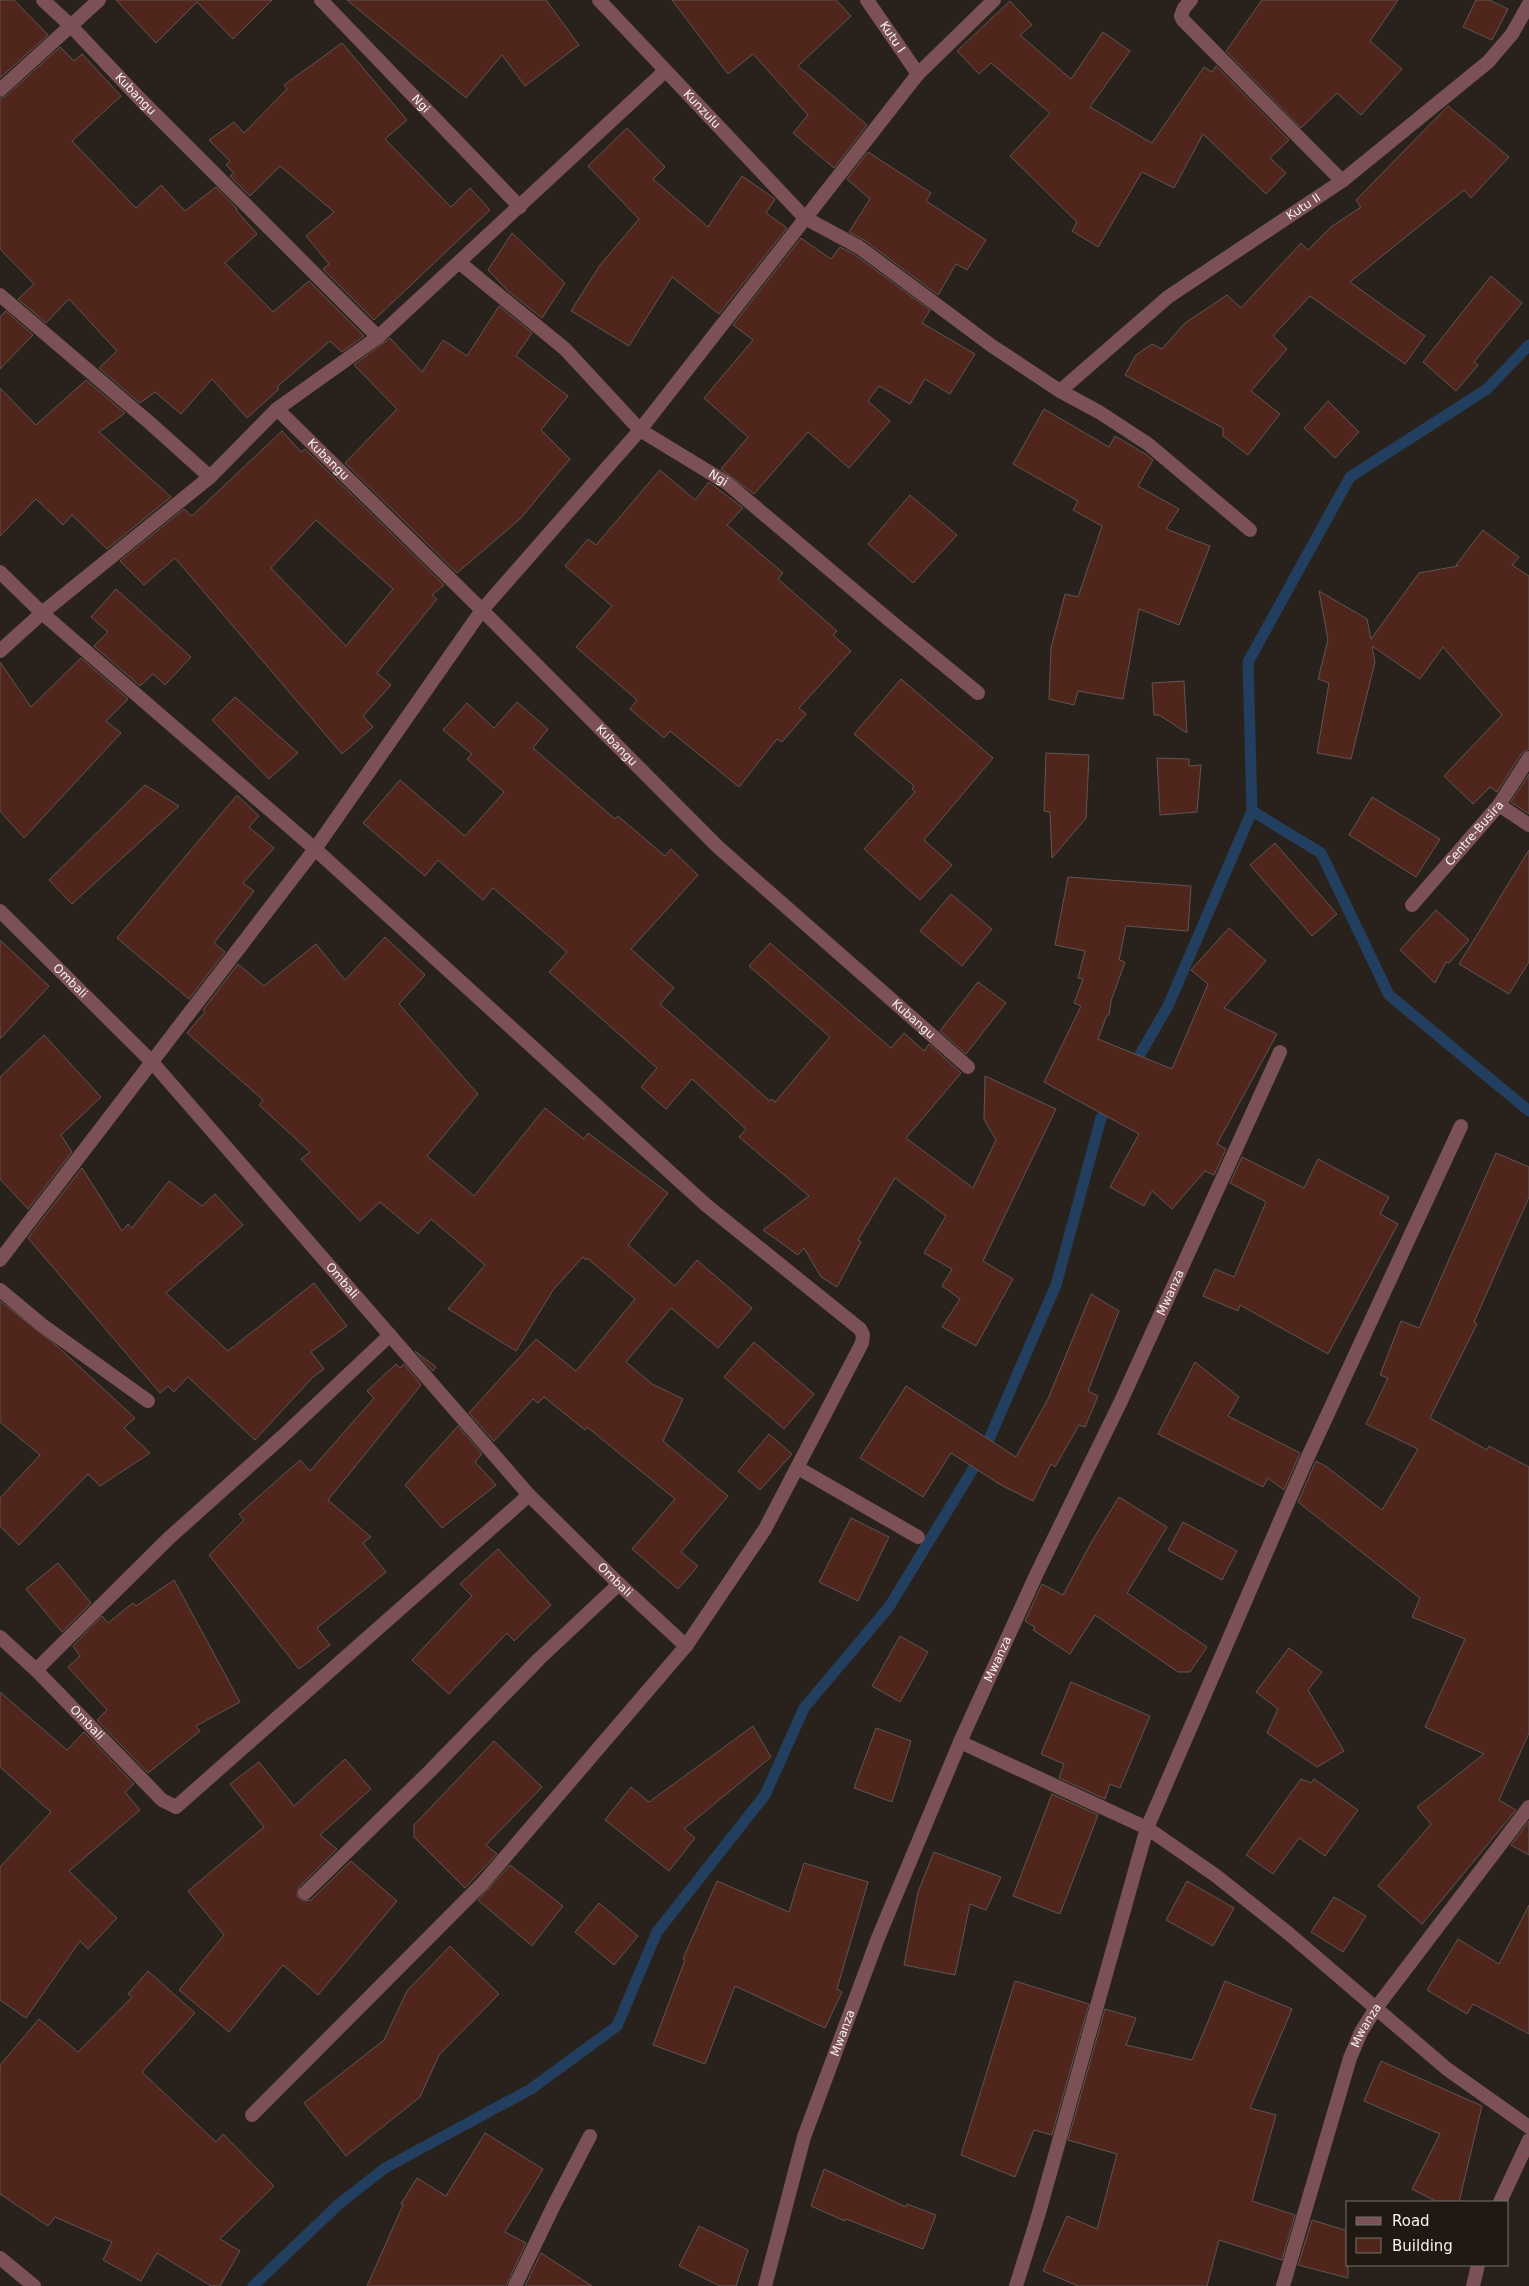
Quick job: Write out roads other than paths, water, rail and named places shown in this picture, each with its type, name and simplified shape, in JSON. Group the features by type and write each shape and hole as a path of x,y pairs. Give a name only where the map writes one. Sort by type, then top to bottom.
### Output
{"street":[{"name":"Kubangu","path":"43,0 70,25 140,99 378,337"},
{"path":"0,90 99,0"},
{"name":"Ngi","path":"321,0 520,207"},
{"name":"Kunzulu","path":"599,0 805,218 859,247 984,340 1060,391 1100,412 1148,444 1250,530"},
{"name":"Kutu I","path":"867,0 918,74"},
{"path":"0,1260 315,849 482,610 640,430 918,74 994,0"},
{"path":"1191,0 1184,8 1181,16 1183,20 1342,181"},
{"name":"Kutu II","path":"1060,391 1168,297 1342,181 1488,62 1512,34 1529,4"},
{"path":"0,651 42,613 210,477 277,409 378,337 665,71"},
{"name":"Ngi","path":"460,263 565,349 640,430 727,483 888,620 978,693"},
{"path":"0,295 150,423 210,477"},
{"name":"Kubangu","path":"277,409 482,610 718,846 968,1067"},
{"path":"0,572 42,613 315,849 706,1205 860,1329 864,1335 862,1343 765,1530 686,1646 483,1883 252,2115"},
{"name":"Centre-Busira","path":"1412,905 1499,805 1529,758"},
{"path":"1499,805 1529,825"},
{"name":"Ombali","path":"0,911 152,1062 529,1495 618,1584 686,1646"},
{"name":"Mwanza","path":"765,2286 804,2137 878,1938 960,1742 1038,1573 1121,1401 1280,1052"},
{"path":"1016,2286 1038,2216 1147,1828 1306,1461 1461,1126"},
{"path":"0,1290 42,1325 148,1401"},
{"path":"36,1670 169,1538 283,1436 390,1335"},
{"path":"798,1468 918,1537"},
{"name":"Ombali","path":"0,1636 36,1670 162,1800 176,1807 529,1495"},
{"path":"305,1892 430,1771 539,1659 618,1584"},
{"path":"960,1742 1147,1828 1215,1875 1447,2069 1529,2127"},
{"name":"Mwanza","path":"1283,2286 1350,2058 1361,2032 1376,2008 1529,1807"},
{"path":"515,2286 590,2136"},
{"path":"1500,2201 1529,2140"},
{"path":"0,2258 34,2286"},
{"path":"1473,2286 1478,2266"}],"waterway":[{"path":"1529,345 1487,389 1350,477 1248,662 1252,811 1321,853 1389,995 1529,1111"},
{"path":"1132,1068 1168,1006 1252,811"},
{"path":"253,2286 339,2204 385,2168 531,2089 617,2026 657,1932 765,1795 804,1708 889,1607 984,1451 1056,1285 1101,1118 1111,1103"}]}
